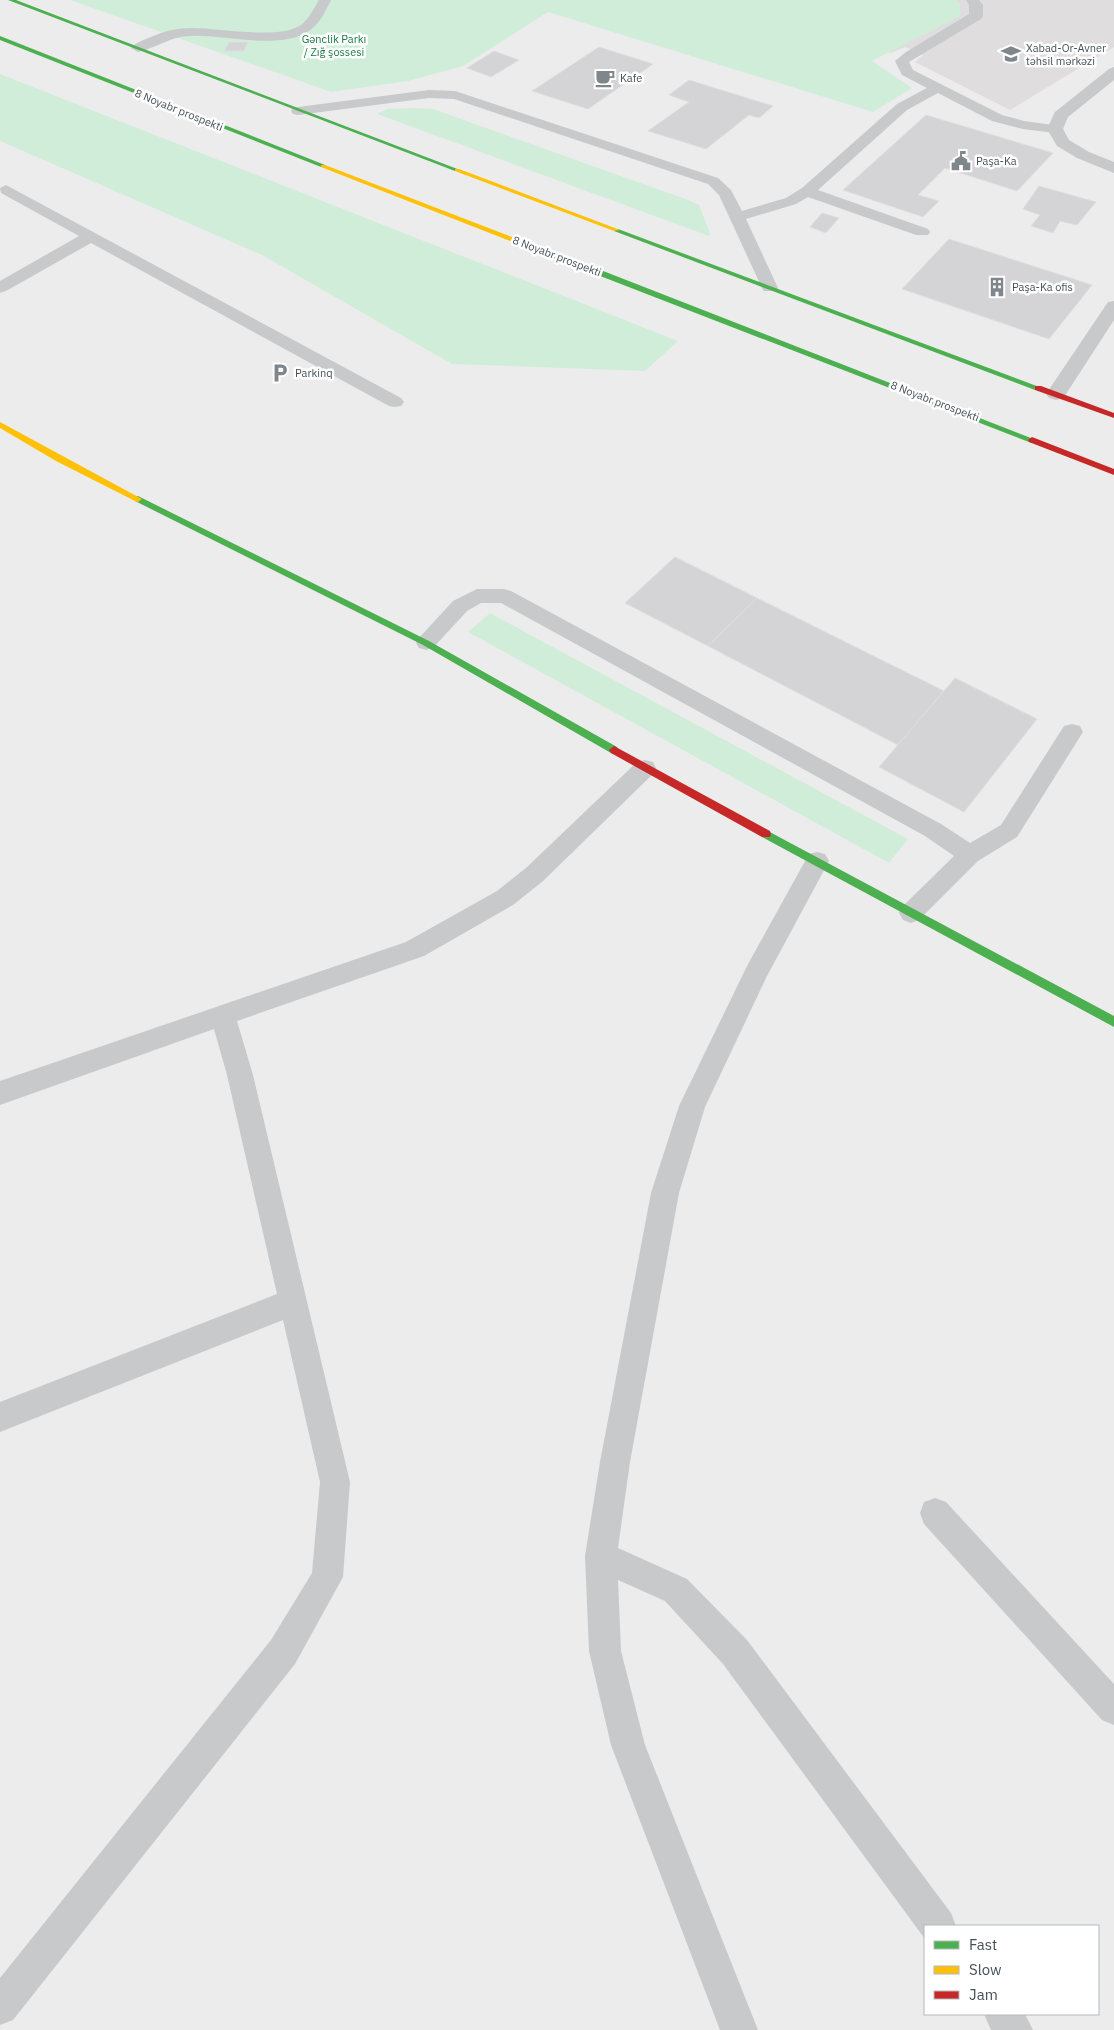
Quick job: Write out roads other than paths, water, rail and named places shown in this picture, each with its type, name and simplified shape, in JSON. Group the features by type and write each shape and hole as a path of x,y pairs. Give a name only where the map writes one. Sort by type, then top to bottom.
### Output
{"main road":[{"path":"11,0 298,111 1114,416"},
{"name":"8 Noyabr prospekti","path":"0,38 233,131 1114,472"},
{"path":"0,425 59,459 426,643 645,768 1114,1022"}],"street":[{"path":"1114,72 1061,115 1055,129 1064,143 1114,168"},
{"path":"1056,394 1114,306"}],"lane":[{"path":"138,48 177,33 258,35 297,32 311,22 325,0"},
{"path":"972,0 976,5 976,16 957,30 915,52 902,61 902,66 907,72 996,118 1023,125 1055,129"},
{"path":"737,217 791,201 807,191 902,106 937,88"},
{"path":"298,111 429,94 455,95 713,181 726,193 770,288"},
{"path":"6,190 89,237 395,402"},
{"path":"807,191 922,232"},
{"path":"0,288 89,237"},
{"path":"426,643 460,606 477,596 504,596 933,830 970,855"},
{"path":"911,913 970,855 1009,831 1072,732"},
{"path":"0,1093 415,950 505,898 535,874 645,768"},
{"path":"738,2030 628,1745 605,1651 601,1556 615,1462 663,1203 673,1167 692,1106 757,971 816,861"},
{"path":"0,2007 283,1652 327,1577 336,1482 240,1075 223,1015"},
{"path":"0,1417 293,1302"},
{"path":"934,1513 1114,1708"},
{"path":"601,1556 676,1590 736,1652 937,1925"},
{"path":"1003,2015 1014,2030"}],"place":[{"name":"Xabad-Or-Avner təhsil mərkəzi","path":"1011,54"},
{"name":"Kafe","path":"605,78"},
{"name":"Paşa-Ka","path":"961,161"},
{"name":"Paşa-Ka ofis","path":"997,287"},
{"name":"Parkinq","path":"280,373"}],"park label":[{"name":"Gənclik Parkı / Zığ şossesi","path":"334,45"}]}
